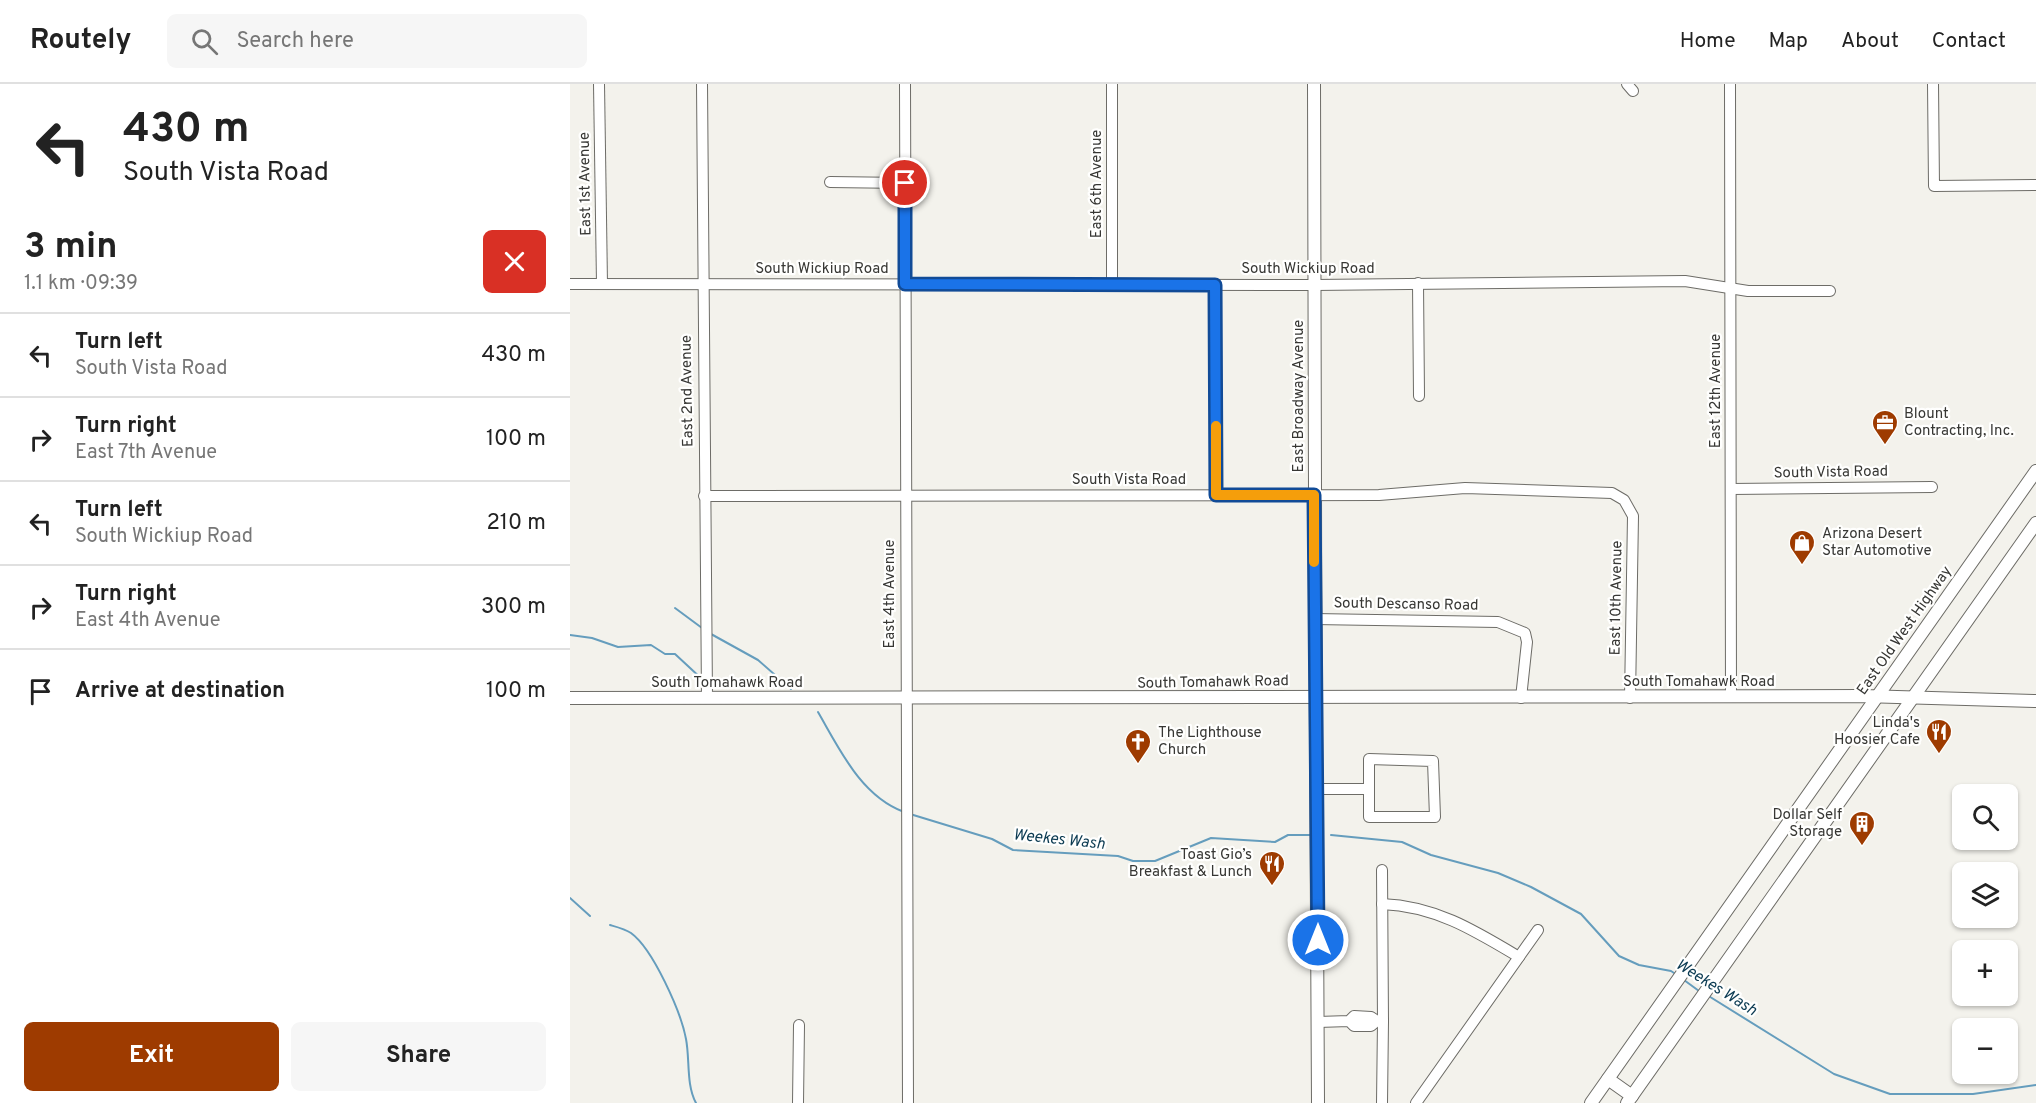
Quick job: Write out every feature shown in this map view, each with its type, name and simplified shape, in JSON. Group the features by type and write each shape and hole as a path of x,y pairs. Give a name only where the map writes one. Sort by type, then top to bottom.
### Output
{"main road":[{"name":"East Broadway Avenue","path":"1314,84 1314,619 1317,697 1318,1103"},
{"name":"East Old West Highway","path":"1591,1103 2036,471"},
{"path":"1608,1079 1630,1100 2036,523"},
{"name":"South Tomahawk Road","path":"570,698 1878,696 2036,700"}],"street":[{"name":"East 1st Avenue","path":"599,84 602,284"},
{"name":"East 2nd Avenue","path":"702,84 707,698"},
{"name":"East 4th Avenue","path":"905,84 908,1103"},
{"name":"East 6th Avenue","path":"1112,84 1112,284"},
{"name":"East 12th Avenue","path":"1730,84 1731,698"},
{"path":"1933,84 1934,186 2036,185"},
{"path":"830,182 905,183"},
{"name":"South Wickiup Road","path":"570,284 1314,285 1685,281 1731,288 1830,291"},
{"path":"1418,283 1419,396"},
{"path":"1215,285 1216,495"},
{"name":"South Vista Road","path":"1731,489 1932,487"},
{"name":"South Vista Road","path":"704,496 1379,495 1465,488 1612,493 1624,500"},
{"name":"East 10th Avenue","path":"1624,500 1633,516 1630,698"},
{"name":"South Descanso Road","path":"1314,619 1498,622 1525,633 1526,651 1521,698"},
{"path":"1369,759 1433,761 1435,817 1369,817 1367,789 1369,759"},
{"path":"1317,789 1367,789"},
{"path":"1382,870 1380,1021 1382,1103"},
{"path":"1382,904 1406,905 1453,918 1519,957"},
{"path":"1416,1103 1538,930"},
{"path":"1318,1022 1348,1021 1354,1026 1371,1026 1380,1021"},
{"path":"798,1103 799,1025"}],"waterway":[{"path":"675,608 702,628"},
{"path":"711,634 758,660 791,689"},
{"name":"Weekes Wash","path":"570,635 592,638 618,647 651,645 665,654 675,654 703,680"},
{"name":"Weekes Wash","path":"711,683 718,686 757,687"},
{"name":"Weekes Wash","path":"818,712 853,770 864,783 889,805 904,812"},
{"name":"Weekes Wash","path":"910,814 992,839 1013,850 1118,856 1133,861 1155,861 1211,838 1275,842 1288,835 1310,835"},
{"name":"Weekes Wash","path":"1331,835 1402,842 1431,855 1498,873 1531,887 1581,914 1619,956 1639,965 1671,971 1677,975"},
{"path":"570,898 590,916"},
{"path":"610,925 631,933 639,941 657,966 665,982 683,1027 691,1088 696,1103"},
{"name":"Weekes Wash","path":"1684,980 1699,991"},
{"name":"Weekes Wash","path":"1707,995 1834,1074 1890,1094 1973,1094 2036,1085"}],"slow traffic":[{"path":"1216,426 1216,495 1314,495 1314,562"}],"place":[{"name":"Blount Contracting, Inc.","path":"1885,446"},
{"name":"Arizona Desert Star Automotive","path":"1802,566"},
{"name":"Linda's Hoosier Cafe","path":"1939,755"},
{"name":"The Lighthouse Church","path":"1138,765"},
{"name":"Dollar Self Storage","path":"1862,847"},
{"name":"Toast Gio’s Breakfast & Lunch","path":"1272,887"}],"route":[{"path":"905,183 905,284 1215,285 1216,495 1314,495 1318,940"}]}
